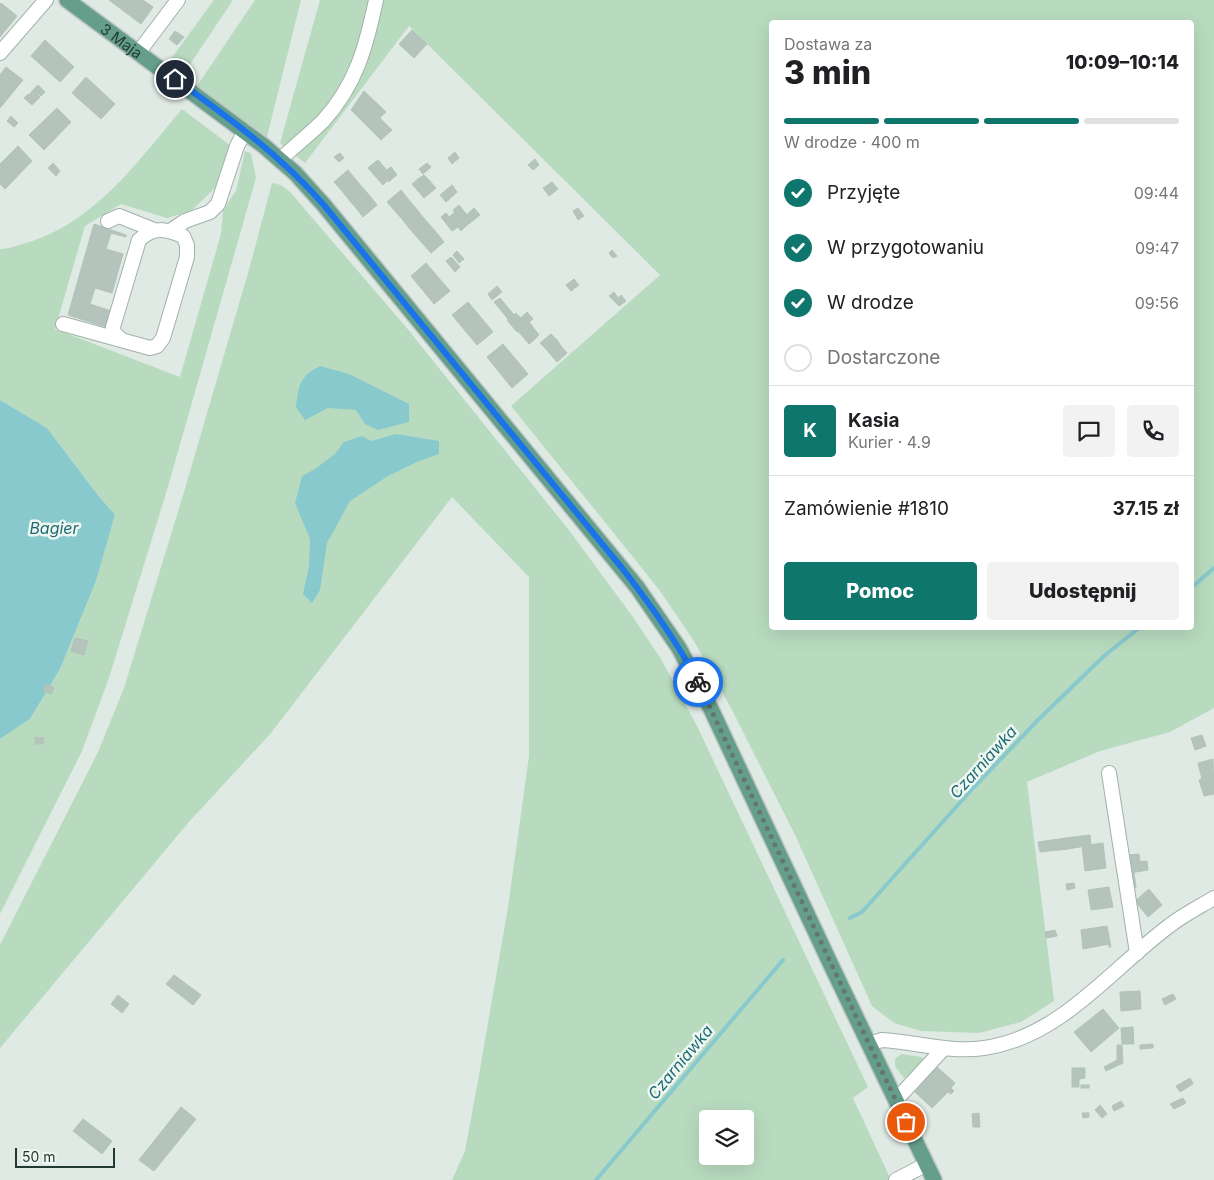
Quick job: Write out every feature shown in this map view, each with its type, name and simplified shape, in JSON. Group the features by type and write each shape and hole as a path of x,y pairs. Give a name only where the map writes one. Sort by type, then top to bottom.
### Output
{"main road":[{"name":"3 Maja","path":"66,0 245,131 295,173 323,204 581,517 654,611 678,648 705,696 934,1180"}],"street":[{"path":"0,53 46,0"},
{"path":"138,53 178,0"},
{"path":"280,160 326,118 352,81 364,52 376,0"},
{"path":"170,231 210,212 218,204 237,146 245,131"},
{"path":"63,324 150,348 157,346 163,338 187,256 187,245 182,236 170,231 154,230 119,216 108,221"},
{"path":"122,340 114,333 113,326 139,240 154,230"},
{"path":"1108,772 1137,953"},
{"path":"869,1044 882,1040 944,1048 985,1048 1016,1039 1047,1026 1075,1006 1169,926 1214,898"},
{"path":"896,1100 944,1048"},
{"path":"896,1180 927,1164"}],"green space":[{"path":"214,0 233,0 183,75 168,63"},
{"path":"255,0 301,0 267,137 197,86"},
{"path":"320,0 1214,0 1214,708 1170,732 1100,751 1027,782 1054,1001 1021,1022 979,1033 921,1031 894,1023 872,1006 796,837 732,710 694,641 660,591 511,406 660,275 409,26 305,163 280,143"},
{"path":"182,109 231,146 223,176 212,191 191,211 167,218 121,204 85,226 55,329 180,377 221,234 223,210 236,191 245,151 251,153 256,178 167,490 109,678 82,751 0,914 0,739 30,719 60,669 96,581 115,515 47,428 0,400 0,249 10,248 51,234 94,206 131,169"},
{"path":"272,183 281,185 290,192 406,327 568,529 633,617 661,659 697,726 868,1087 853,1098 891,1180 452,1180 465,1151 479,1075 508,907 529,756 529,577 452,497 271,733 188,823 0,1048 0,945 98,752 124,688 250,266"},
{"path":"901,1054 922,1057 923,1059 904,1078 895,1066 895,1059"}],"water":[{"path":"320,366 349,374 409,404 409,422 378,430 365,424 356,410 328,408 305,420 296,407 299,387 308,374"},
{"name":"Bagier","path":"0,400 47,428 115,515 96,581 60,669 30,719 0,739"},
{"path":"396,434 439,441 439,454 388,476 350,501 327,543 320,590 312,603 303,594 309,566 310,539 295,503 302,476 335,454 344,442 362,436 371,441"}],"building":[{"path":"109,0 143,0 153,7 141,24"},
{"path":"0,4 17,16 0,37"},
{"path":"412,30 427,44 414,58 399,44"},
{"path":"175,31 184,37 177,45 169,39"},
{"path":"45,40 74,67 60,82 31,56"},
{"path":"6,67 23,80 0,108 0,75"},
{"path":"86,77 115,104 101,119 72,93"},
{"path":"38,85 45,92 41,96 33,90"},
{"path":"33,90 40,97 36,101 29,95"},
{"path":"364,91 386,112 369,128 351,110"},
{"path":"28,94 36,101 32,105 24,98"},
{"path":"57,108 71,122 44,150 29,135"},
{"path":"11,116 18,123 14,127 7,121"},
{"path":"380,118 392,130 381,140 369,128"},
{"path":"18,146 32,161 5,189 0,184 0,164"},
{"path":"455,152 459,158 452,164 448,158"},
{"path":"340,153 344,158 339,162 334,157"},
{"path":"535,159 539,165 533,170 528,165"},
{"path":"378,160 385,168 381,172 374,163"},
{"path":"53,163 60,171 56,176 48,168"},
{"path":"374,163 388,180 383,185 368,168"},
{"path":"427,163 431,167 423,174 419,169"},
{"path":"391,167 397,175 393,178 387,170"},
{"path":"385,168 393,178 389,182 381,172"},
{"path":"348,170 356,180 342,191 334,182"},
{"path":"424,175 429,180 423,185 418,179"},
{"path":"418,179 430,193 424,198 412,184"},
{"path":"356,180 363,188 349,200 342,191"},
{"path":"429,180 436,188 430,193 423,185"},
{"path":"552,182 558,189 549,196 543,188"},
{"path":"452,185 457,192 446,202 440,195"},
{"path":"363,188 370,196 356,208 349,200"},
{"path":"401,190 408,199 395,211 387,202"},
{"path":"370,196 377,205 363,217 356,208"},
{"path":"408,199 415,207 402,219 395,211"},
{"path":"459,205 467,215 461,220 453,210"},
{"path":"415,207 422,216 409,228 402,219"},
{"path":"474,208 480,215 466,226 461,220"},
{"path":"578,208 584,216 578,220 573,211"},
{"path":"455,212 466,226 461,231 449,217"},
{"path":"446,213 458,227 452,231 441,217"},
{"path":"422,216 429,224 416,236 409,228"},
{"path":"94,224 126,235 126,237 111,233 106,249 123,254 112,293 95,288 90,304 111,311 106,327 68,315"},
{"path":"429,224 436,232 423,244 416,236"},
{"path":"436,232 444,242 431,253 423,244"},
{"path":"612,250 617,256 613,258 609,253"},
{"path":"457,251 464,259 459,263 453,255"},
{"path":"451,257 460,267 455,272 446,261"},
{"path":"426,263 450,291 434,304 411,276"},
{"path":"574,279 579,285 571,291 566,285"},
{"path":"497,286 502,292 492,300 488,294"},
{"path":"614,292 618,298 621,295 626,301 619,306 609,296"},
{"path":"500,298 514,315 508,319 494,302"},
{"path":"468,302 493,332 477,345 452,315"},
{"path":"527,312 533,319 517,332 512,326"},
{"path":"516,313 521,318 512,326 507,320"},
{"path":"529,322 539,335 534,340 524,327"},
{"path":"524,327 534,340 529,344 518,331"},
{"path":"551,334 557,340 546,349 540,343"},
{"path":"557,340 561,346 551,355 546,349"},
{"path":"503,344 528,374 512,388 487,357"},
{"path":"561,346 567,353 557,362 551,355"},
{"path":"75,638 88,641 84,655 71,651"},
{"path":"46,684 54,688 51,694 43,691"},
{"path":"1202,735 1206,746 1195,750 1191,738"},
{"path":"35,737 44,738 43,744 35,744"},
{"path":"1213,759 1214,794 1204,796 1199,780 1202,779 1198,763"},
{"path":"1090,835 1091,845 1068,849 1066,838"},
{"path":"1066,838 1068,849 1040,852 1038,842"},
{"path":"1103,843 1106,868 1085,871 1082,846"},
{"path":"1139,854 1140,861 1129,863 1128,855"},
{"path":"1147,861 1148,870 1130,873 1129,863"},
{"path":"1134,872 1136,888 1132,888 1130,873"},
{"path":"1074,883 1075,888 1067,890 1066,884"},
{"path":"1109,887 1113,907 1091,910 1088,890"},
{"path":"1149,889 1162,905 1148,917 1135,901"},
{"path":"1107,926 1111,947 1109,947 1109,944 1083,949 1081,930"},
{"path":"1055,930 1057,936 1046,938 1045,932"},
{"path":"174,975 201,995 193,1005 166,984"},
{"path":"1140,991 1141,1009 1121,1011 1120,992"},
{"path":"1173,994 1176,999 1165,1005 1162,999"},
{"path":"118,995 129,1004 122,1013 111,1004"},
{"path":"1103,1009 1119,1028 1091,1052 1074,1032"},
{"path":"1133,1027 1134,1044 1122,1044 1121,1028"},
{"path":"1153,1044 1153,1048 1140,1049 1140,1045"},
{"path":"1117,1045 1122,1045 1123,1063 1106,1071 1104,1067 1117,1060"},
{"path":"937,1067 955,1083 951,1088 954,1091 951,1094 948,1092 932,1108 915,1092"},
{"path":"1072,1068 1078,1068 1079,1077 1072,1078"},
{"path":"1078,1068 1085,1068 1085,1078 1079,1079"},
{"path":"1079,1077 1079,1087 1072,1087 1072,1078"},
{"path":"1190,1078 1193,1084 1180,1092 1176,1086"},
{"path":"1081,1085 1089,1085 1089,1088 1081,1088"},
{"path":"1183,1098 1186,1103 1174,1109 1170,1104"},
{"path":"1121,1101 1124,1106 1114,1111 1112,1106"},
{"path":"1100,1105 1107,1114 1102,1118 1095,1110"},
{"path":"181,1107 196,1119 154,1171 139,1160"},
{"path":"979,1113 980,1127 973,1127 972,1114"},
{"path":"1082,1113 1089,1113 1089,1117 1083,1118"},
{"path":"83,1119 112,1141 102,1154 73,1131"}],"waterway":[{"name":"Czarniawka","path":"1194,585 1214,568"},
{"name":"Czarniawka","path":"850,918 862,912 974,787 1039,719 1104,656 1136,630"},
{"name":"Czarniawka","path":"596,1180 783,960"}],"way so far":[{"path":"698,682 906,1122"}],"route":[{"path":"175,79 264,146 295,173 323,204 637,587 678,648 698,682"}]}
